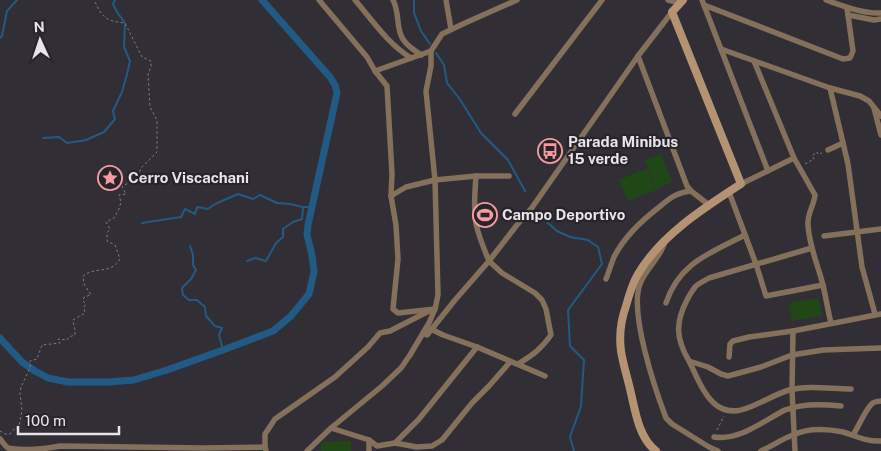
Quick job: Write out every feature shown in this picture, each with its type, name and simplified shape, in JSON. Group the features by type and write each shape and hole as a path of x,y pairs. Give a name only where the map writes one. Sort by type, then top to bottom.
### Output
{"street":[{"path":"319,0 367,57 387,86 392,165 391,196 396,225 398,259 392,309 398,313 436,308"},
{"path":"355,0 393,45 400,52 411,58"},
{"path":"393,0 401,37 408,46 421,55"},
{"path":"446,0 451,29"},
{"path":"307,451 400,368 410,355 436,308 438,295 435,180 426,91 431,66 431,51 442,34 500,3 517,0"},
{"path":"515,114 602,0"},
{"path":"668,0 682,2"},
{"path":"826,0 847,8 881,13"},
{"path":"423,333 427,335 531,209 638,56 682,2"},
{"path":"703,3 843,60 850,58 853,51 847,8"},
{"path":"703,3 768,171"},
{"path":"672,12 741,184"},
{"path":"848,15 874,20 881,19"},
{"path":"721,49 830,88 860,96 874,106 881,116"},
{"path":"375,71 431,51"},
{"path":"638,56 687,186 709,205"},
{"path":"754,61 794,158 815,195 815,200 808,217 808,227 831,324"},
{"path":"729,357 730,344 733,341 878,314 862,267 848,164 830,88"},
{"path":"874,106 881,136"},
{"path":"828,150 843,142"},
{"path":"656,451 649,445 638,422 621,352 622,317 630,289 648,259 665,240 709,205 741,184 794,158"},
{"path":"391,196 406,187 435,180 476,176 509,176"},
{"path":"476,176 476,224 489,261 502,273 535,293 542,300 546,309 551,335 542,347 518,364"},
{"path":"606,279 614,257 637,225 673,196 681,192 691,191"},
{"path":"729,192 766,296 823,285"},
{"path":"824,236 881,229"},
{"path":"666,304 676,283 690,265 699,258 745,235"},
{"path":"665,240 660,254 647,271 640,285 638,295 640,329 648,361 666,418 672,424 718,451"},
{"path":"812,248 709,278 696,286 683,307 680,318 678,331 683,351 707,397 726,411 740,411 778,394 792,390 814,388 851,390"},
{"path":"0,438 9,448 19,451 40,451 60,446 265,449 265,434 275,420 335,377 368,347 380,333 390,331 436,308"},
{"path":"431,329 545,376"},
{"path":"793,331 792,407 795,451"},
{"path":"395,443 419,419 477,347"},
{"path":"689,361 728,376 792,355 823,350 881,348"},
{"path":"331,428 368,440 377,446 395,443 417,447 432,446 442,440 472,403 510,362"},
{"path":"853,436 868,406 873,402 881,401"},
{"path":"714,437 728,438 740,434 792,407 830,404 841,406"},
{"path":"762,451 794,434 810,430 842,432 872,441 881,441"},
{"path":"368,440 369,451"}],"path":[{"path":"0,431 10,434 19,427 22,410 21,386 30,368 30,361 37,358 42,345 60,343 58,340 67,340 75,335 76,331 73,326 73,320 85,313 84,307 86,304 83,301 84,297 91,295 84,284 83,276 87,272 111,268 117,264 120,258 115,245 107,241 107,233 110,229 106,222 114,218 119,209 122,202 119,195 126,194 122,187 138,176 141,168 157,152 157,120 150,106 148,74 151,61 142,57 125,23 111,21 102,14 94,0"},
{"path":"800,167 814,159 812,156 817,152 818,154 828,150"},
{"path":"714,437 726,411"}],"green space":[{"path":"661,154 672,182 656,189 645,160"},
{"path":"647,168 656,190 628,201 619,180"},
{"path":"819,298 822,316 792,321 789,303"},
{"path":"351,441 351,451 321,451 321,442"}],"waterway":[{"path":"0,38 7,11 17,0"},
{"path":"43,138 59,137 67,143 86,140 104,132 115,119 113,111 122,92 130,61 124,47 125,23 113,4 115,0"},
{"path":"0,338 22,362 48,378 68,382 134,380 167,370 273,331 291,316 309,294 314,272 307,235 308,225 337,93 330,77 262,0"},
{"path":"414,0 414,13 421,31 430,44"},
{"path":"436,53 444,65 447,83 481,133 508,160 525,191"},
{"path":"142,223 181,217 185,209 195,214 197,207 208,209 238,194 253,199 260,195 277,203 312,207"},
{"path":"247,261 255,258 266,261 276,243 283,237 283,229 293,222 302,219 303,208"},
{"path":"541,211 547,222 557,231 570,237 588,240 598,247 602,264 568,310 570,346 584,360 581,406 570,437 574,451"},
{"path":"190,246 193,255 193,265 196,270 191,279 182,288 183,295 189,300 197,300 205,307 206,316 215,326 222,328 219,335 223,350"}],"place":[{"name":"Parada Minibus 15 verde","path":"550,151"},
{"name":"Cerro Viscachani","path":"110,178"},
{"name":"Campo Deportivo","path":"485,215"}]}
